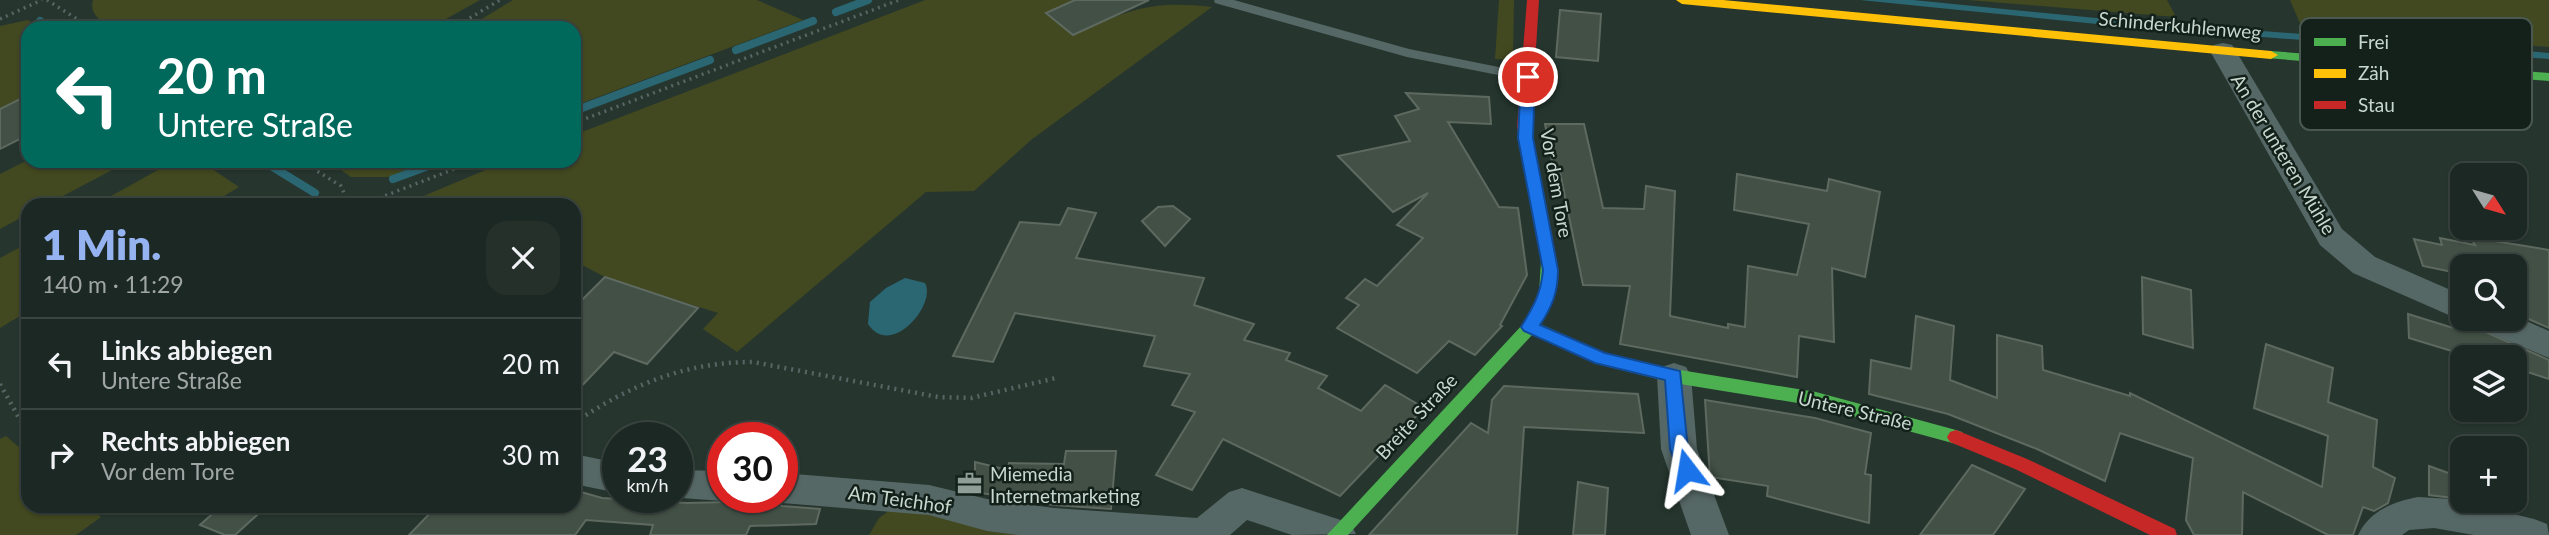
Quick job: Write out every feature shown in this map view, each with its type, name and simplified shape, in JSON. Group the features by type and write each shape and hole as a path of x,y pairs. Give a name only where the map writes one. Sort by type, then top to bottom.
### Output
{"street":[{"name":"Vor dem Tore","path":"1530,327 1543,307 1550,287 1550,270 1525,138 1533,0"},
{"name":"Schinderkuhlenweg","path":"1682,0 2300,57"},
{"name":"An der unteren Mühle","path":"2223,51 2331,237 2364,265 2450,303"},
{"name":"Untere Straße","path":"1530,327 1601,359 1674,376 1816,399 1947,433 2021,464 2168,535"},
{"name":"Breite Straße","path":"1336,534 1530,327"},
{"path":"2517,331 2549,345"},
{"path":"1674,376 1679,449 1710,535"},
{"path":"581,470 602,475"},
{"name":"Am Teichhof","path":"798,489 929,500 987,514 1054,524 1204,534 1242,503 1336,534"},
{"path":"2377,535 2400,516 2417,512 2438,513 2534,535"}],"lane":[{"path":"1220,0 1407,53 1528,77"}],"path":[{"path":"0,19 45,0 80,21"},
{"path":"465,21 500,0"},
{"path":"581,120 899,0"},
{"path":"312,168 341,186 346,198"},
{"path":"378,198 457,168"},
{"path":"581,419 638,384 674,370 730,361 753,362 939,397 971,398 1056,377"},
{"path":"0,384 21,422"}],"green space":[{"path":"93,0 480,0 442,21 102,21 94,14"},
{"path":"513,0 757,0 803,20 581,103 581,21 478,21"},
{"path":"925,0 1075,0 1046,13 1073,35 1140,9 1172,5 1212,7 1031,140 974,191 926,192 737,352 703,329 718,313 605,277 581,266 581,198 419,198 490,168 581,168 581,132"},
{"path":"1499,0 1514,0 1513,60 1495,59"},
{"path":"1967,0 2167,0 2176,17"},
{"path":"2290,0 2549,0 2549,47 2532,46 2532,18 2300,18 2300,23"},
{"path":"21,22 21,98 0,109 0,26"},
{"path":"21,164 21,168 116,168 59,198 21,198 21,218 0,229 0,174"},
{"path":"161,168 210,168 239,187 221,198 108,198"},
{"path":"338,168 412,168 388,177 351,177"},
{"path":"21,247 21,315 0,328 0,258"},
{"path":"6,436 21,449 21,513 96,513 101,517 76,535 0,535 0,439"},
{"path":"893,508 1033,535 869,535 879,518"}],"water":[{"path":"1860,0 1913,0 2106,19 2300,34 2300,40 2107,25"},
{"path":"2532,52 2549,53 2549,59 2532,58"},
{"path":"905,278 925,283 927,292 924,303 910,324 899,332 888,335 878,333 868,324 870,302 886,288"}],"building":[{"path":"1075,0 1149,0 1073,35 1046,13"},
{"path":"1560,10 1601,14 1598,61 1556,57"},
{"path":"1406,93 1489,97 1491,124 1448,122 1499,207 1518,208 1527,275 1500,325 1502,326 1475,355 1449,341 1417,373 1337,328 1359,305 1346,298 1365,279 1377,286 1423,238 1397,225 1428,193 1393,212 1338,156 1410,141 1395,116 1419,109"},
{"path":"21,98 21,138 0,149 0,109"},
{"path":"1545,124 1584,124 1603,208 1644,209 1646,186 1675,191 1670,316 1728,328 1728,324 1745,327 1748,266 1797,275 1809,224 1734,210 1737,174 1827,191 1829,179 1880,192 1865,277 1832,268 1834,342 1799,336 1797,377 1620,344 1630,286 1583,285 1560,172 1554,172"},
{"path":"1173,206 1190,219 1165,246 1142,221 1158,207"},
{"path":"1068,208 1096,213 1076,258 1204,278 1194,305 1254,324 1244,340 1290,353 1286,360 1327,376 1318,388 1361,411 1385,385 1424,408 1340,496 1223,439 1192,490 1156,475 1195,412 1172,405 1190,374 1144,366 1155,336 1015,313 993,362 953,356 1020,222 1060,225"},
{"path":"2440,238 2475,245 2472,240 2488,240 2549,250 2549,328 2527,318 2527,254 2450,254 2450,272 2423,266 2414,239 2442,245"},
{"path":"605,277 698,308 647,364 614,352 581,387 581,301"},
{"path":"2142,277 2191,290 2193,348 2143,334"},
{"path":"2408,314 2450,327 2450,331 2483,331 2515,345 2450,345 2450,351 2409,338"},
{"path":"1916,316 1954,326 1950,380 1997,398 1997,335 2042,346 2043,370 2130,396 2130,393 2322,487 2328,436 2254,408 2266,344 2333,368 2328,402 2377,420 2373,467 2395,478 2388,503 2374,511 2363,507 2353,535 2328,535 2243,492 2242,535 2194,535 2186,520 2193,458 2120,433 2105,481 2037,449 1948,414 1869,394 1871,360 1911,369"},
{"path":"2527,350 2549,360 2549,379 2527,372"},
{"path":"1504,386 1638,394 1644,433 1524,427 1517,535 1369,535 1471,423 1488,433 1492,400"},
{"path":"1705,400 1815,418 1871,433 1865,474 1871,475 1869,523 1767,496 1768,486 1710,477"},
{"path":"1066,451 1116,451 1111,509 1054,505 975,492 975,462 1008,470 1009,463 1064,464"},
{"path":"1972,465 2025,489 1993,535 1920,535"},
{"path":"2429,466 2450,474 2450,498 2429,495"},
{"path":"1578,482 1608,488 1605,535 1573,535"},
{"path":"581,492 602,498 602,513 693,513 693,503 707,503 707,513 798,513 798,507 820,509 816,524 750,526 746,535 650,535 653,525 586,520 575,535 409,535 430,513 581,513"},
{"path":"213,513 259,513 235,535 225,535 200,525"}],"waterway":[{"path":"836,12 868,0"},
{"path":"736,50 813,21"},
{"path":"581,108 710,60"},
{"path":"274,168 315,193"},
{"path":"393,179 423,168"}],"traffic: fast":[{"path":"2271,55 2300,57"},
{"path":"2532,76 2549,77"},
{"path":"1336,535 1530,327 1547,293 1549,261"},
{"path":"1530,327 1601,359 1674,376 1816,399 1956,437"}],"traffic: slow":[{"path":"1682,0 2271,55"}],"traffic: jam":[{"path":"1533,0 1524,127 1549,261"},
{"path":"1956,437 2021,464 2168,535"}],"place":[{"name":"Miemedia Internetmarketing","path":"970,484"}],"route":[{"path":"1528,77 1525,138 1550,270 1550,287 1543,307 1530,327 1601,359 1674,376 1679,449 1687,470"}]}
